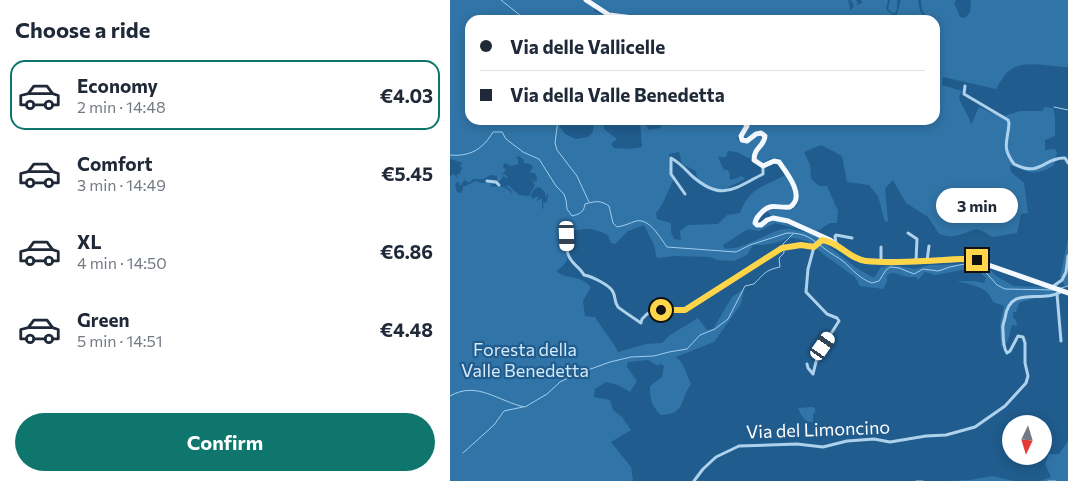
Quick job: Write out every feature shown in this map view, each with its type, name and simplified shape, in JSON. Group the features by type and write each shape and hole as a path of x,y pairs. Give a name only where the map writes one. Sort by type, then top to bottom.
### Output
{"main road":[{"path":"586,0 609,15"},
{"path":"747,125 741,136 742,140 746,141 758,133 764,136 764,141 755,151 754,158 758,164 763,166 774,161 779,162 796,190 797,200 795,204 788,208 771,206 767,208 755,220 756,224 761,225 770,219 778,219 827,238 856,258 865,261 971,259 1059,291"}],"street":[{"path":"965,86 964,94 1008,120 1006,150 1014,164 1031,170 1061,158 1065,158 1068,163"},
{"path":"685,194 671,174 671,158 703,184 722,192 763,174 763,166"},
{"path":"486,180 499,184"},
{"path":"908,234 917,239 916,261"},
{"path":"807,364 813,374 818,354 839,321 837,318 827,314 806,292 808,269 815,246 824,240 836,244 836,235 852,238"},
{"path":"567,236 568,254 574,263 584,274 592,276 601,284 608,286 614,293 615,302 620,309 641,322 646,314 658,310 685,310 782,248 801,245 815,246"},
{"path":"927,261 928,246"},
{"path":"881,247 881,262"},
{"path":"1060,341 1059,291 1067,267 1068,256"},
{"name":"Via del Limoncino","path":"694,481 716,457 740,446 797,444 823,447 855,440 874,439 894,442 926,436 946,435 975,427 1005,406 1026,383 1028,378 1023,337 1018,336 1016,338 1010,351 1006,353 1004,349 1002,326 1007,306 1022,298 1059,291"}],"green space":[{"name":"Foresta della Valle Benedetta","path":"450,0 583,0 594,7 594,11 604,15 465,15 465,125 561,125 565,134 576,139 588,137 593,132 594,125 604,125 604,129 617,139 611,144 614,148 629,149 642,147 640,125 646,125 649,130 660,128 662,125 744,125 737,138 739,141 745,143 755,135 760,135 762,139 753,157 748,158 737,152 728,151 726,157 718,157 724,170 728,170 729,178 732,180 742,176 745,179 719,192 701,182 696,171 682,164 679,152 669,154 671,173 674,179 656,213 657,219 671,223 671,232 674,239 681,240 680,231 688,225 718,224 727,215 740,213 744,204 753,193 785,175 795,193 792,204 764,207 755,216 753,225 760,228 769,221 775,220 806,231 775,223 759,231 748,229 723,245 724,248 746,245 777,231 794,229 823,238 824,243 858,269 874,278 881,267 894,265 915,269 929,265 977,264 988,268 996,276 1014,286 1045,287 1057,293 1019,303 1016,312 1013,312 1013,318 1016,320 1017,326 1012,325 1007,341 1001,347 1000,324 1004,306 993,302 983,289 957,281 984,283 986,278 979,267 935,275 925,272 918,280 916,277 892,273 887,275 887,282 883,289 860,286 855,277 807,241 789,237 772,244 753,245 747,255 734,261 717,260 710,257 675,256 657,258 654,245 644,225 628,231 615,244 611,243 608,235 595,230 586,229 564,232 567,260 556,271 565,276 582,280 591,287 583,301 585,316 595,317 618,352 646,344 662,343 670,335 698,318 707,330 713,329 732,297 744,289 741,304 714,342 676,357 682,363 691,384 681,406 675,412 661,415 652,402 650,386 662,377 664,366 660,363 658,366 648,360 628,362 627,367 637,381 630,392 618,385 606,382 595,389 594,397 610,400 613,410 622,417 631,430 611,442 631,467 633,481 450,481 450,176 453,174 458,178 457,174 460,174 461,169 463,169 460,165 463,163 450,159","holes":["518,156 523,159 524,163 530,164 533,167 530,172 536,174 537,180 535,182 531,179 535,185 529,196 519,195 508,185 506,186 513,195 503,187 490,187 492,184 496,184 495,182 481,183 476,181 463,187 461,193 457,192 455,185 458,181 460,186 465,180 469,183 473,179 484,179 490,175 497,176 497,182 503,176 508,179 506,175 502,174 506,170 503,167 504,163 511,166 518,164 518,159 516,158","539,187 545,192 545,197 548,194 547,202 543,203 544,209 542,208 542,198 537,201 538,197 534,199 530,196 535,188"]},
{"path":"588,0 848,0 849,11 854,7 850,0 856,0 858,3 856,5 858,5 862,3 861,0 888,0 886,9 893,15 623,15 610,13"},
{"path":"890,0 897,0 897,10 894,14 888,9"},
{"path":"901,0 918,0 920,11 923,15 896,15"},
{"path":"921,0 956,0 954,3 960,17 965,18 970,12 971,0 1068,0 1068,67 1030,64 1016,67 1006,74 996,89 943,77 942,85 962,91 959,96 960,100 971,125 979,107 1004,116 1020,111 1043,111 1044,107 1053,108 1055,136 1045,140 1045,150 1055,149 1057,153 1054,165 1044,170 1033,172 1010,165 1011,172 1024,183 1028,213 1021,214 1017,233 992,237 977,229 953,236 939,234 928,217 906,203 893,180 885,188 888,221 885,222 878,196 869,185 847,182 842,156 821,145 804,152 810,165 811,179 819,186 827,186 838,211 837,223 830,223 816,232 772,217 767,209 787,210 795,207 798,202 796,187 779,158 772,158 761,164 757,161 755,155 764,142 762,132 757,131 747,139 743,138 744,125 940,125 940,15 926,15 922,10"},
{"path":"1068,239 1068,287 1065,286 1060,277"},
{"path":"798,408 815,408 815,413 813,414 813,422 810,422 803,418"},
{"path":"1068,441 1068,481 1040,481 1051,477 1045,465 1052,465 1052,454 1059,454"},
{"path":"992,476 1014,481 947,481 970,480"}],"waterway":[{"path":"501,0 520,15"},
{"path":"1054,107 1068,110"},
{"path":"557,125 555,143 557,150 577,176 589,202"},
{"path":"450,155 464,155 475,151 485,143 493,132 502,132 506,139 523,152 539,159 556,186 564,194 567,209 572,216 581,212 585,204 600,202 609,206 613,223 617,227 641,221 650,226 667,247 736,252 750,245 787,233 794,233 812,239 842,260 860,277 872,283 879,281 890,267 899,268 914,274 923,269 938,271 969,263 982,268 997,285 1005,289 1055,290"},
{"path":"450,396 469,390 479,391 525,407 547,394 560,382 610,362 687,349 700,335 715,329 728,319 745,286 754,284 768,271 780,267 779,258 784,253 783,244 793,234"},
{"path":"1061,288 1068,286"},
{"path":"463,453 494,425 504,411 523,407"},
{"path":"916,481 923,481"},
{"path":"1048,481 1056,481"}],"route":[{"path":"661,310 685,310 782,248 801,245 815,247 822,240 835,243 852,256 865,261 977,260"}]}
